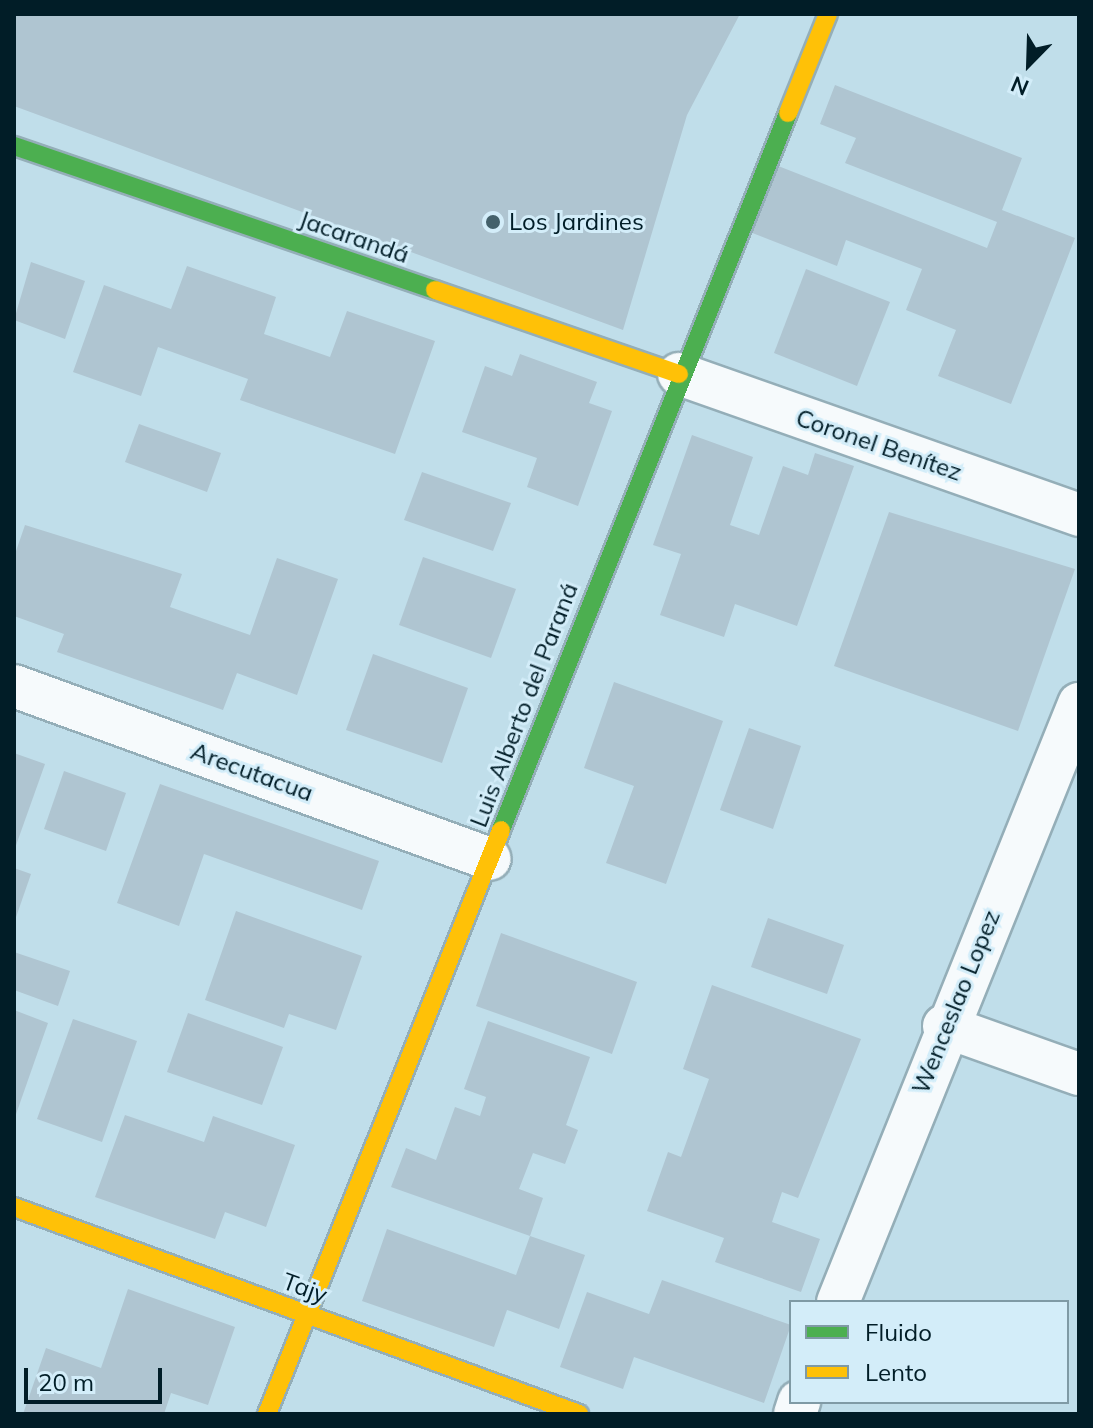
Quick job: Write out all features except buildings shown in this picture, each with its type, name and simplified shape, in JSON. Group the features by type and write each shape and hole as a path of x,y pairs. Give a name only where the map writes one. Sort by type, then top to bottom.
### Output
{"main road":[{"name":"Luis Alberto del Paraná","path":"267,1414 310,1316 679,374 828,14"},
{"name":"Jacarandá","path":"14,146 679,374"},
{"name":"Tajy","path":"14,1207 579,1414"}],"street":[{"name":"Coronel Benítez","path":"679,374 1079,515"},
{"name":"Arecutacua","path":"14,686 490,859"},
{"name":"Wenceslao Lopez","path":"839,1300 944,1026 1079,704"},
{"path":"944,1026 1079,1074"}],"traffic: fast":[{"path":"501,830 788,113"},
{"path":"14,146 435,290"}],"traffic: slow":[{"path":"788,113 828,14"},
{"path":"435,290 679,374"},
{"path":"267,1414 501,830"},
{"path":"14,1207 579,1414"}],"place":[{"name":"Los Jardines","path":"493,222"}]}
